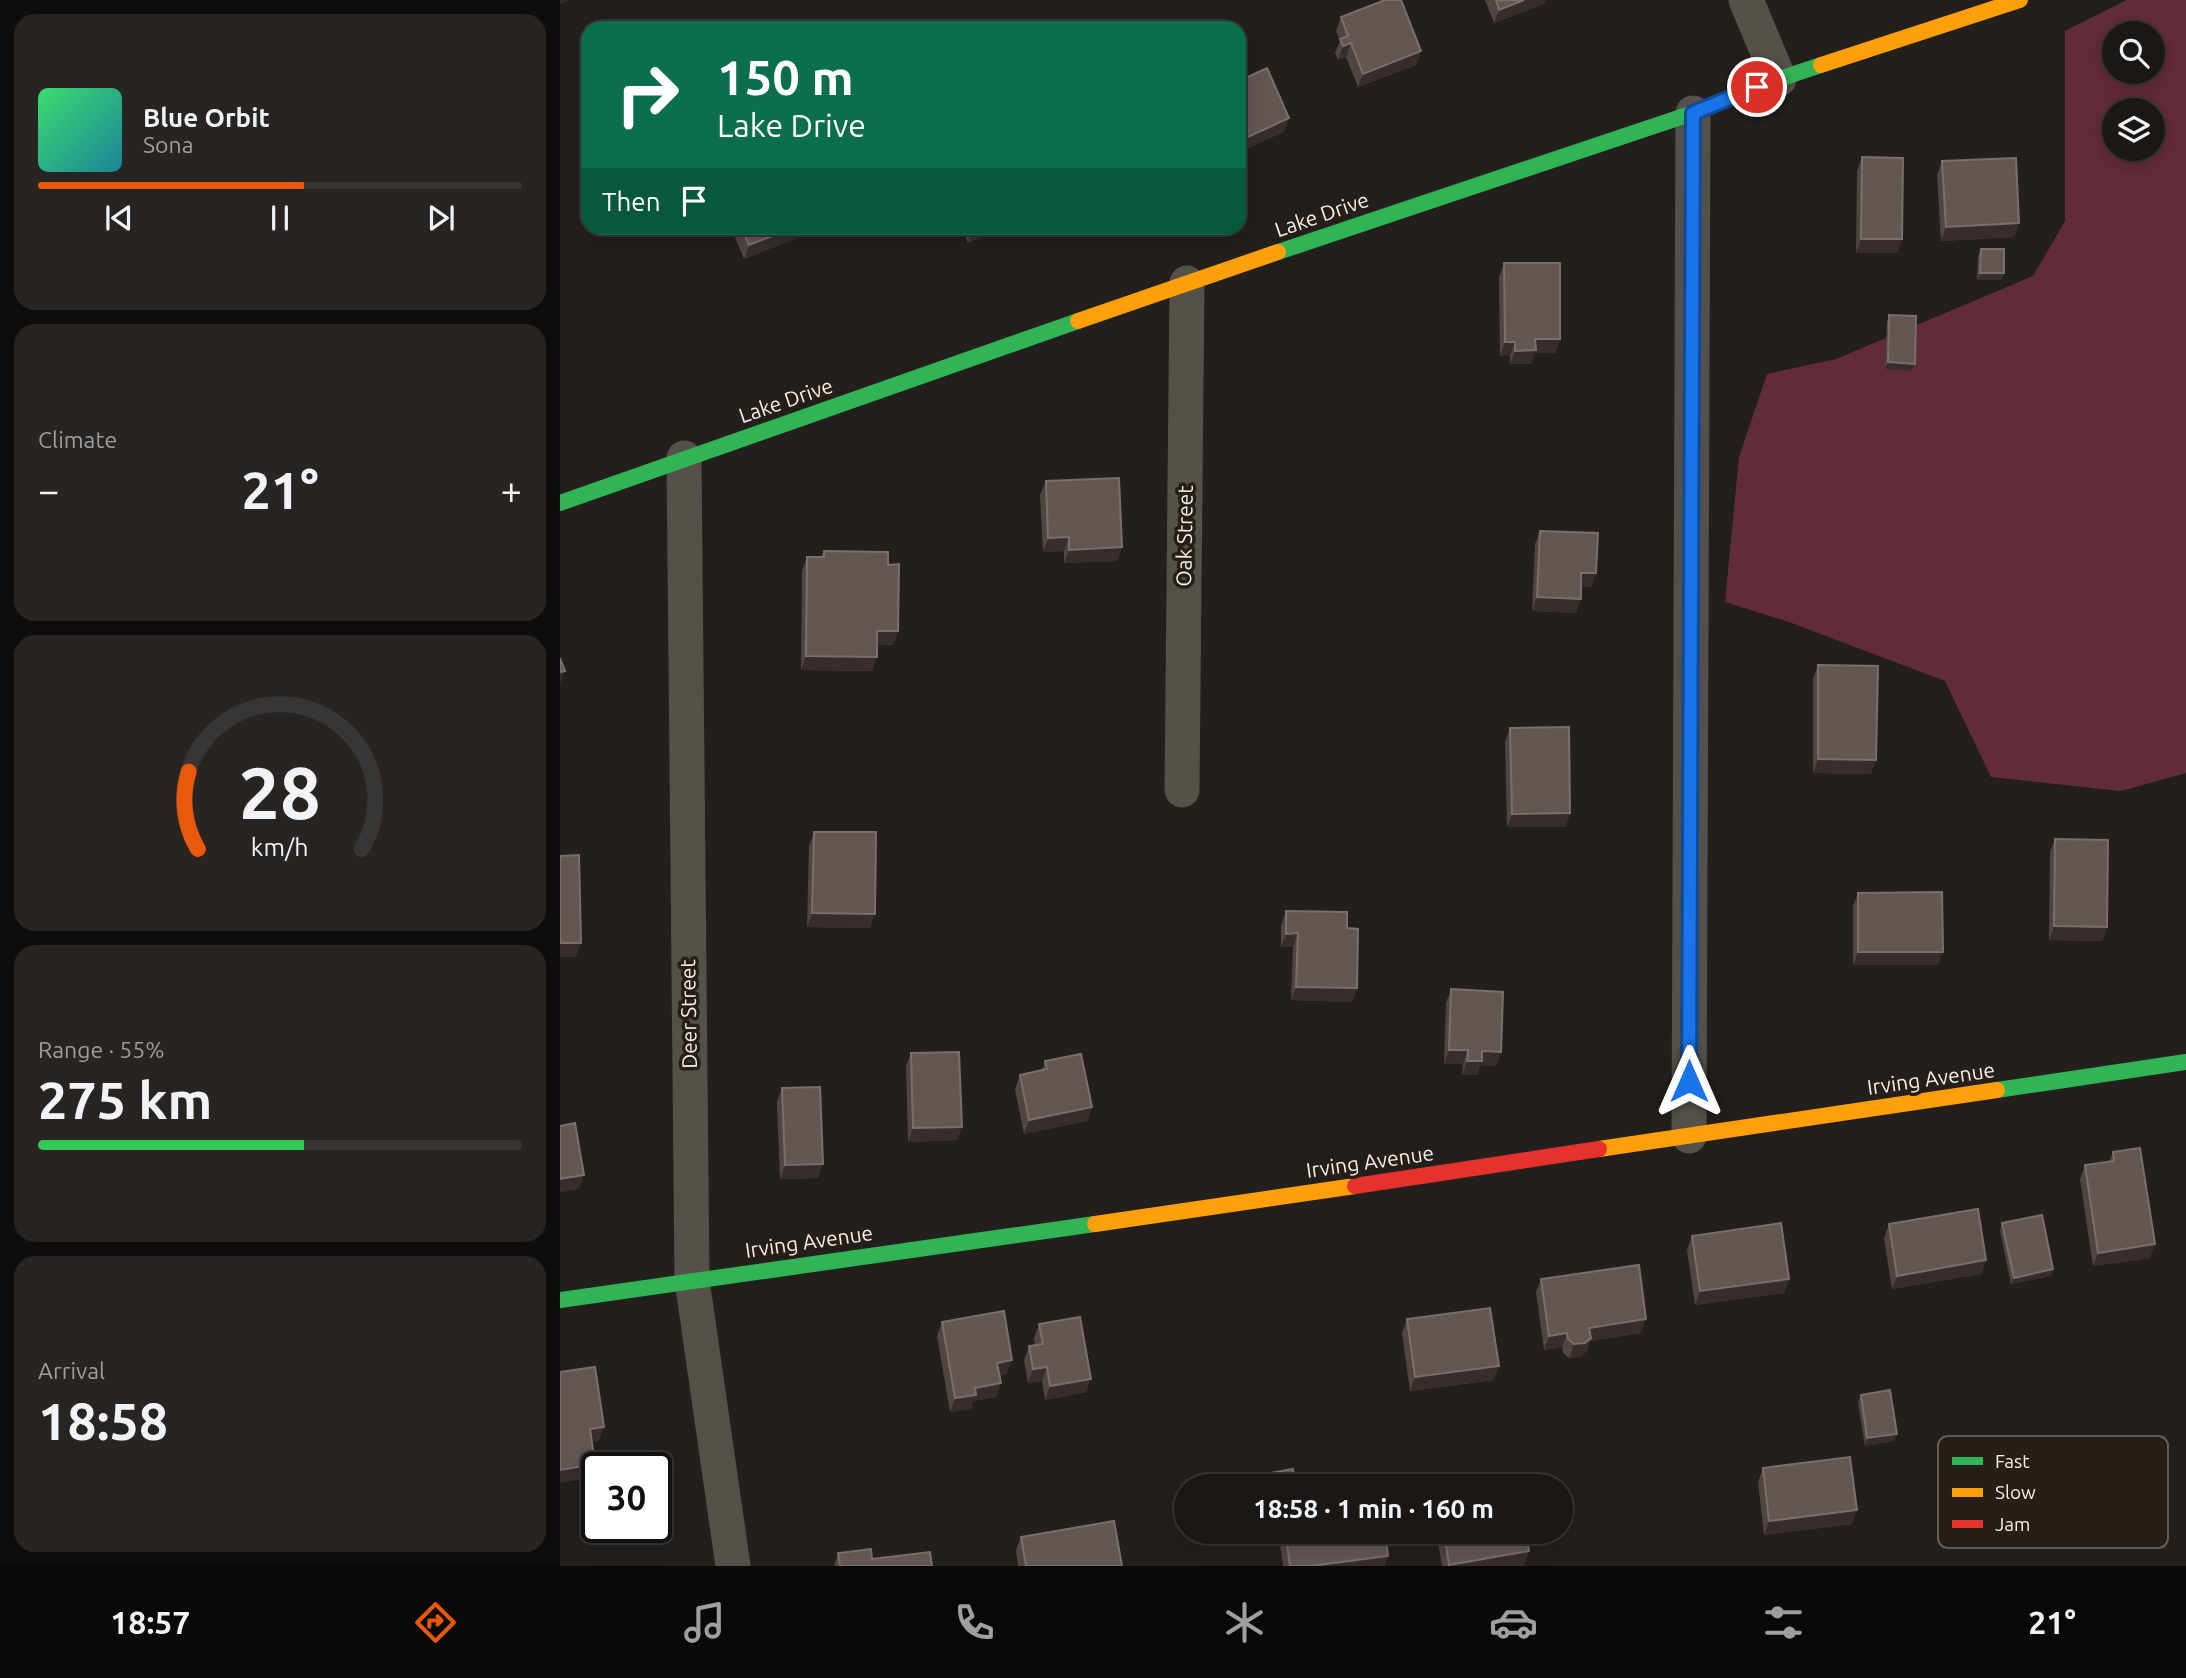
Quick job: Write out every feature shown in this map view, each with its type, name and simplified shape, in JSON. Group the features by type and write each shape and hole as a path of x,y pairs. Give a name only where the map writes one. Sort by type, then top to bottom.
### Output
{"street":[{"path":"1746,0 1779,79"},
{"name":"Lake Drive","path":"560,503 1187,283 1693,113 1779,79 2020,0"},
{"path":"1689,1136 1693,113"},
{"name":"Oak Street","path":"1182,790 1187,283"},
{"name":"Deer Street","path":"684,458 692,1280 733,1566"},
{"name":"Irving Avenue","path":"560,1300 1191,1210 2186,1062"}],"shaded area":[{"path":"2127,0 2186,0 2186,773 2121,791 1991,777 1945,681 1789,622 1725,602 1739,457 1767,374 1836,359 2033,276 2065,221 2065,31"}],"building":[{"path":"1385,0 1401,0 1421,51 1363,74 1351,43 1343,46 1340,39 1348,36 1341,17"},
{"path":"1496,0 1524,0 1499,10"},
{"path":"1267,68 1289,118 1246,138 1246,78"},
{"path":"1862,157 1903,158 1902,239 1861,239"},
{"path":"2016,158 2019,223 1946,227 1942,161"},
{"path":"744,235 775,235 749,245"},
{"path":"1981,249 2004,249 2004,273 1980,273"},
{"path":"1504,263 1560,263 1560,339 1535,339 1536,350 1515,351 1515,342 1505,342"},
{"path":"1889,315 1916,316 1915,364 1888,362"},
{"path":"1119,478 1122,547 1069,550 1069,537 1048,538 1046,481"},
{"path":"1540,531 1598,533 1596,573 1581,573 1581,599 1537,597"},
{"path":"824,551 888,552 888,565 899,564 898,631 877,631 877,657 806,656 807,557 824,557"},
{"path":"560,658 565,671 560,672"},
{"path":"1818,665 1878,666 1876,760 1818,759"},
{"path":"1569,727 1570,813 1512,814 1510,728"},
{"path":"814,832 876,832 875,914 812,913"},
{"path":"2055,839 2108,840 2107,927 2054,926"},
{"path":"579,855 581,943 560,943 560,856"},
{"path":"1942,892 1943,952 1858,952 1858,893"},
{"path":"1286,911 1347,912 1347,928 1358,929 1357,988 1296,987 1298,933 1286,934"},
{"path":"1451,989 1503,992 1501,1052 1482,1051 1482,1061 1467,1061 1468,1050 1449,1050"},
{"path":"959,1052 962,1127 913,1128 911,1053"},
{"path":"1081,1054 1092,1107 1029,1120 1020,1075 1047,1069 1045,1061"},
{"path":"820,1087 823,1164 785,1165 782,1088"},
{"path":"575,1123 584,1175 560,1179 560,1126"},
{"path":"2140,1148 2155,1244 2098,1253 2085,1165 2114,1161 2113,1152"},
{"path":"1978,1209 1986,1260 1897,1276 1889,1224"},
{"path":"2042,1215 2053,1269 2014,1278 2002,1223"},
{"path":"1781,1223 1789,1279 1700,1291 1692,1236"},
{"path":"1639,1265 1646,1319 1589,1328 1591,1338 1585,1343 1574,1344 1568,1339 1567,1333 1549,1336 1541,1279"},
{"path":"1490,1308 1499,1366 1415,1377 1407,1319"},
{"path":"1004,1311 1012,1360 997,1363 1001,1383 975,1388 976,1395 955,1398 942,1322"},
{"path":"1080,1317 1091,1379 1050,1386 1047,1367 1033,1369 1029,1346 1043,1344 1039,1324"},
{"path":"595,1367 604,1427 590,1429 593,1452 581,1452 581,1466 560,1470 560,1372"},
{"path":"1890,1390 1897,1434 1867,1438 1861,1395"},
{"path":"1850,1457 1857,1510 1769,1521 1763,1468"},
{"path":"1293,1469 1294,1474 1265,1474"},
{"path":"1114,1521 1122,1566 1026,1566 1021,1537"},
{"path":"1287,1544 1387,1544 1388,1556 1311,1566 1290,1566"},
{"path":"1446,1544 1528,1544 1529,1551 1449,1565"},
{"path":"871,1549 872,1559 930,1552 932,1566 840,1566 838,1553"}],"traffic: fast":[{"path":"1278,252 1693,113 1821,65"},
{"path":"560,503 1078,321"},
{"path":"1997,1090 2186,1062"},
{"path":"560,1300 1095,1224"}],"traffic: slow":[{"path":"1821,65 2020,0"},
{"path":"1078,321 1278,252"},
{"path":"1599,1149 1997,1090"},
{"path":"1095,1224 1355,1186"}],"traffic: jam":[{"path":"1355,1186 1599,1149"}],"route":[{"path":"1689,1081 1693,113 1757,87"}]}
